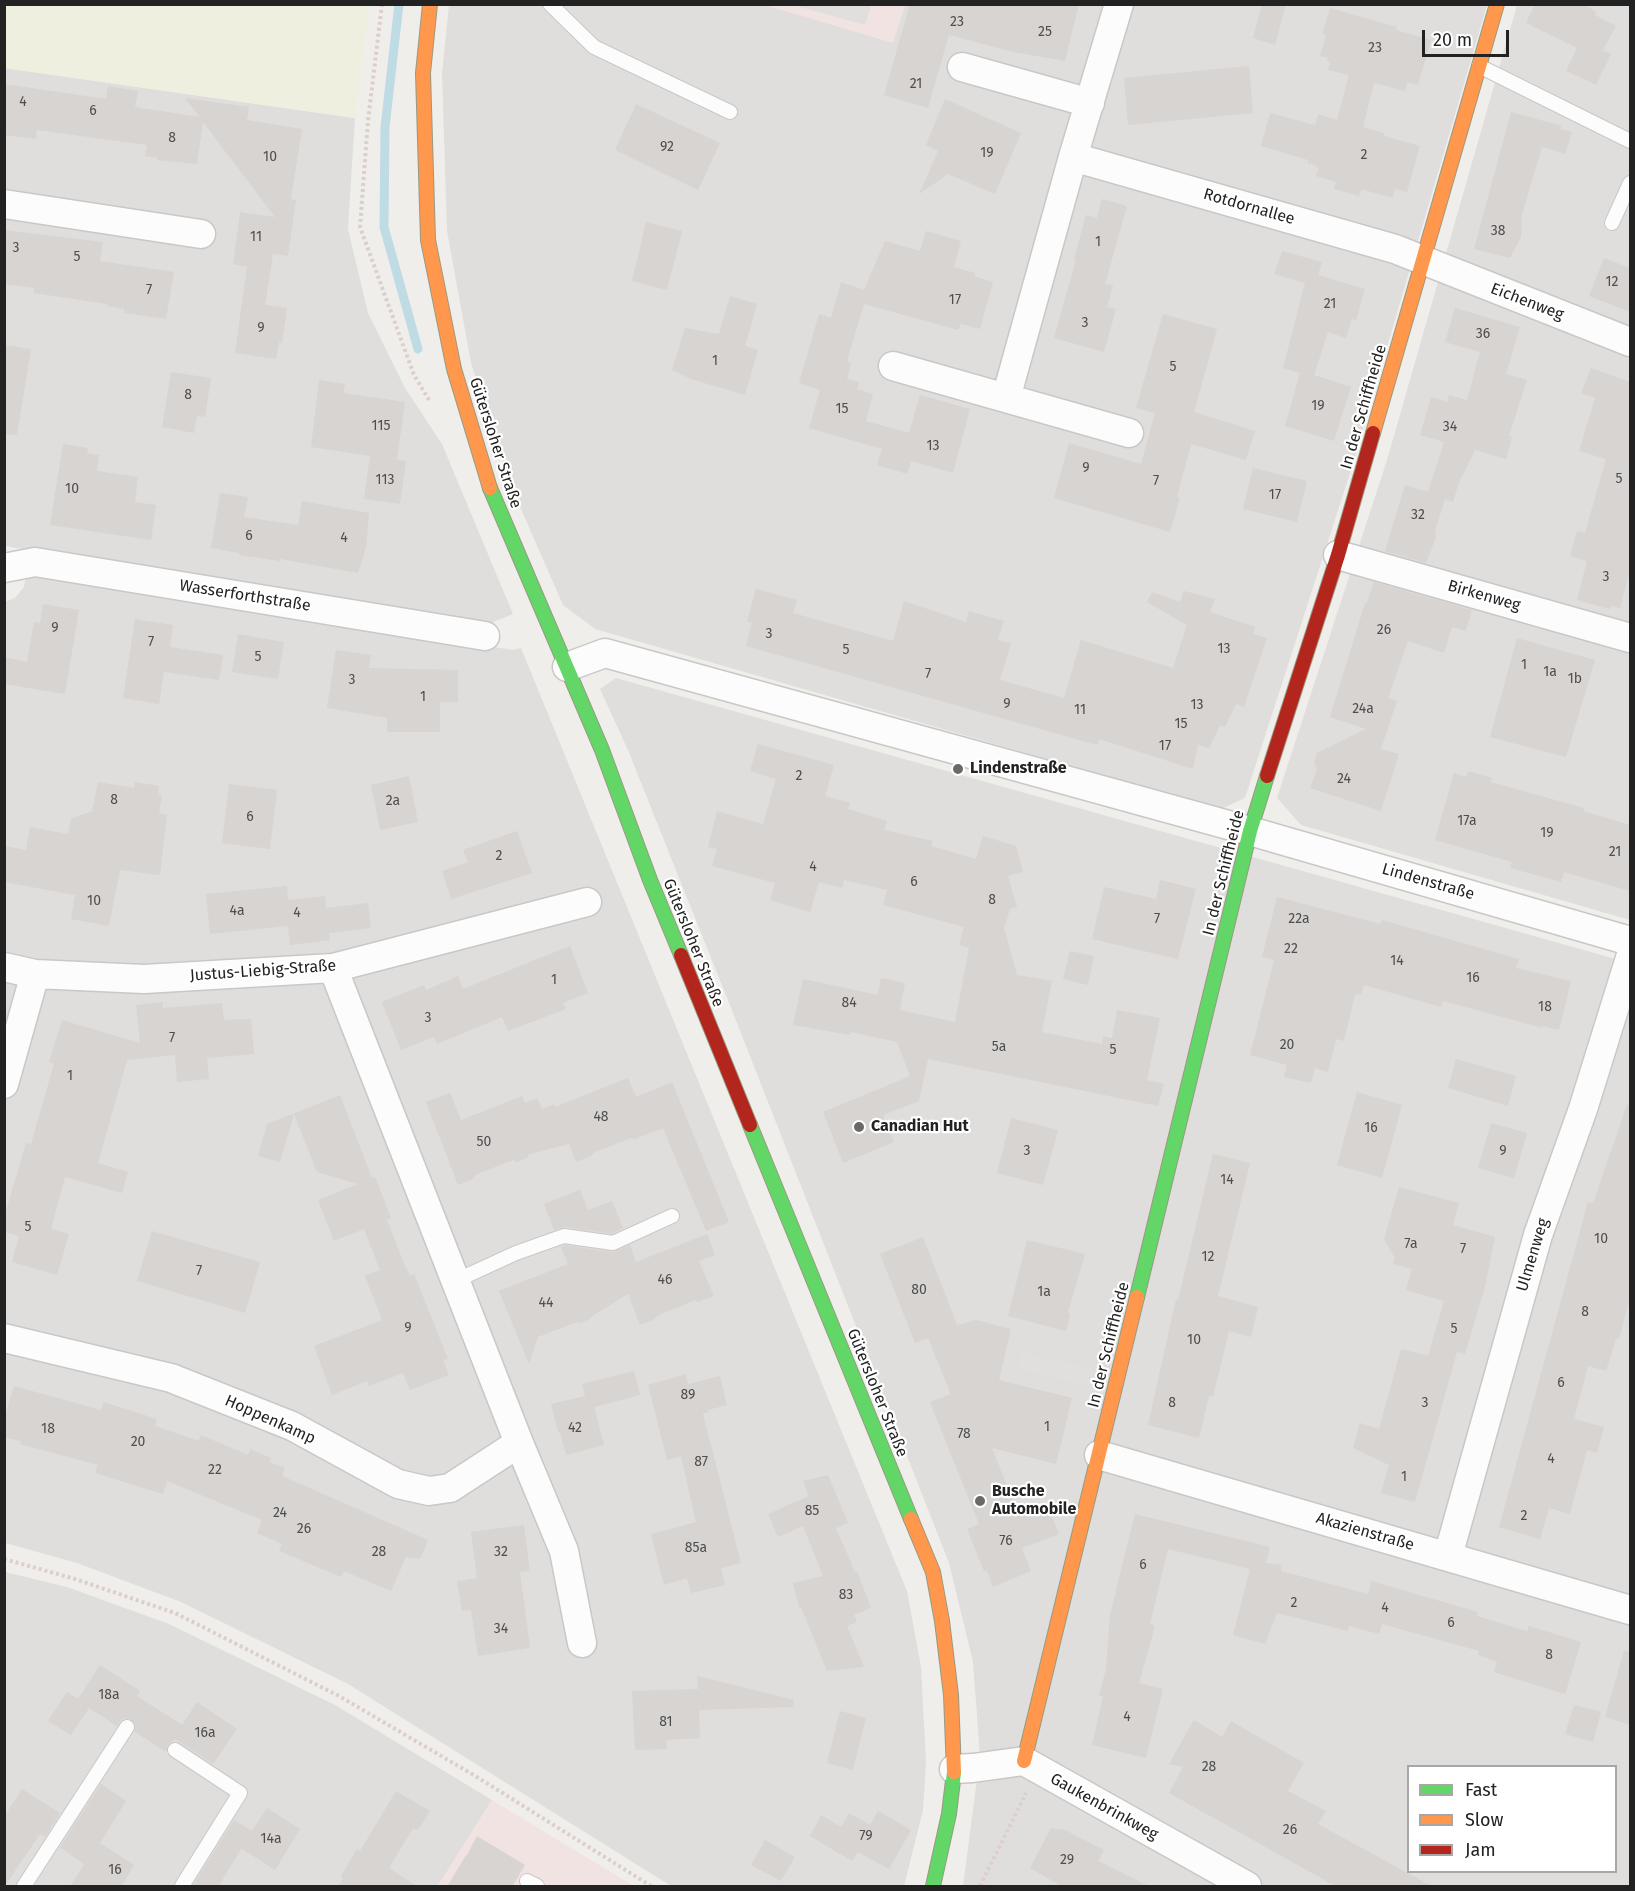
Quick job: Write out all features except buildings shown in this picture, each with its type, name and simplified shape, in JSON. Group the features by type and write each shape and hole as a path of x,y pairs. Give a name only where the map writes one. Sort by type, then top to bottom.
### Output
{"main road":[{"name":"Gütersloher Straße","path":"430,4 423,73 428,240 454,369 490,489 602,750 650,880 933,1572 950,1666 954,1769 948,1819 933,1887"},
{"name":"In der Schiffheide","path":"1031,1765 1099,1455 1250,831 1338,555 1497,4"}],"street":[{"path":"1006,398 1073,157 1119,4"},
{"path":"962,66 1090,103"},
{"name":"Rotdornallee","path":"1073,157 1395,249 1424,261"},
{"path":"4,204 201,234"},
{"name":"Eichenweg","path":"1424,261 1630,342"},
{"path":"893,366 1129,433"},
{"name":"Birkenweg","path":"1338,555 1630,638"},
{"name":"Wasserforthstraße","path":"4,568 35,562 485,636"},
{"name":"Lindenstraße","path":"567,667 605,653 1250,831 1630,941"},
{"name":"Justus-Liebig-Straße","path":"4,967 35,974 144,979 333,968 587,902"},
{"name":"Ulmenweg","path":"1448,1556 1538,1234 1583,1109 1630,958"},
{"path":"333,968 519,1443 564,1551 582,1643"},
{"path":"4,1084 35,974"},
{"name":"Hoppenkamp","path":"4,1338 171,1378 292,1426 398,1484 429,1491 450,1488 519,1443"},
{"name":"Akazienstraße","path":"1099,1455 1630,1610"},
{"path":"954,1769 1031,1765"},
{"name":"Gaukenbrinkweg","path":"1031,1765 1247,1887"}],"lane":[{"path":"550,4 594,47 730,112"},
{"path":"1479,66 1630,141"},
{"path":"1612,223 1630,183"},
{"path":"455,1281 516,1253 564,1236 613,1243 672,1216"},
{"path":"24,1887 126,1727"},
{"path":"176,1750 240,1793 182,1887"}],"path":[{"path":"4,1559 72,1578 175,1613 339,1696 477,1777 651,1887"},
{"path":"980,1887 1031,1765"}],"shaded area":[{"path":"449,5 765,5 893,42 905,5 1487,5 1352,467 1245,798 1221,809 595,629 563,605 510,484 471,363 447,231 442,73"},
{"path":"765,5 905,5 893,43"},
{"path":"793,5 871,5 865,25"},
{"path":"1517,5 1630,5 1630,920 1301,825 1277,798 1387,460"},
{"path":"4,68 355,118 348,229 368,313 405,388 442,444 513,614 491,623 5,546"},
{"path":"26,575 513,650 521,648 907,1591 921,1667 926,1762 923,1810 904,1886 671,1886 348,1684 181,1602 77,1563 5,1543 4,602 15,598 24,587"},
{"path":"616,678 1630,963 1630,1886 963,1886 980,1756 973,1662 949,1563 628,750 600,689"},
{"path":"1021,1352 1106,1372 1102,1389 1017,1369"},
{"path":"5,1572 67,1587 169,1624 335,1705 492,1800 438,1886 5,1886"},
{"path":"492,1800 634,1886 438,1886"}],"green space":[{"path":"5,4 369,5 355,118 5,68"}],"waterway":[{"path":"399,4 385,127 384,227 418,349"}],"traffic: fast":[{"path":"490,488 602,750 650,880 681,955"},
{"path":"1137,1297 1250,831 1267,776"},
{"path":"750,1125 911,1519"},
{"path":"933,1886 949,1814 954,1772"}],"traffic: slow":[{"path":"430,4 423,73 428,240 454,369 490,488"},
{"path":"1373,433 1497,4"},
{"path":"1024,1761 1137,1297"},
{"path":"911,1519 933,1572 942,1621 951,1695 954,1772"}],"traffic: jam":[{"path":"1267,776 1338,555 1373,433"},
{"path":"681,955 750,1125"}],"place":[{"name":"Lindenstraße","path":"958,769"},
{"name":"Canadian Hut","path":"859,1127"},
{"name":"Busche Automobile","path":"980,1501"}]}
